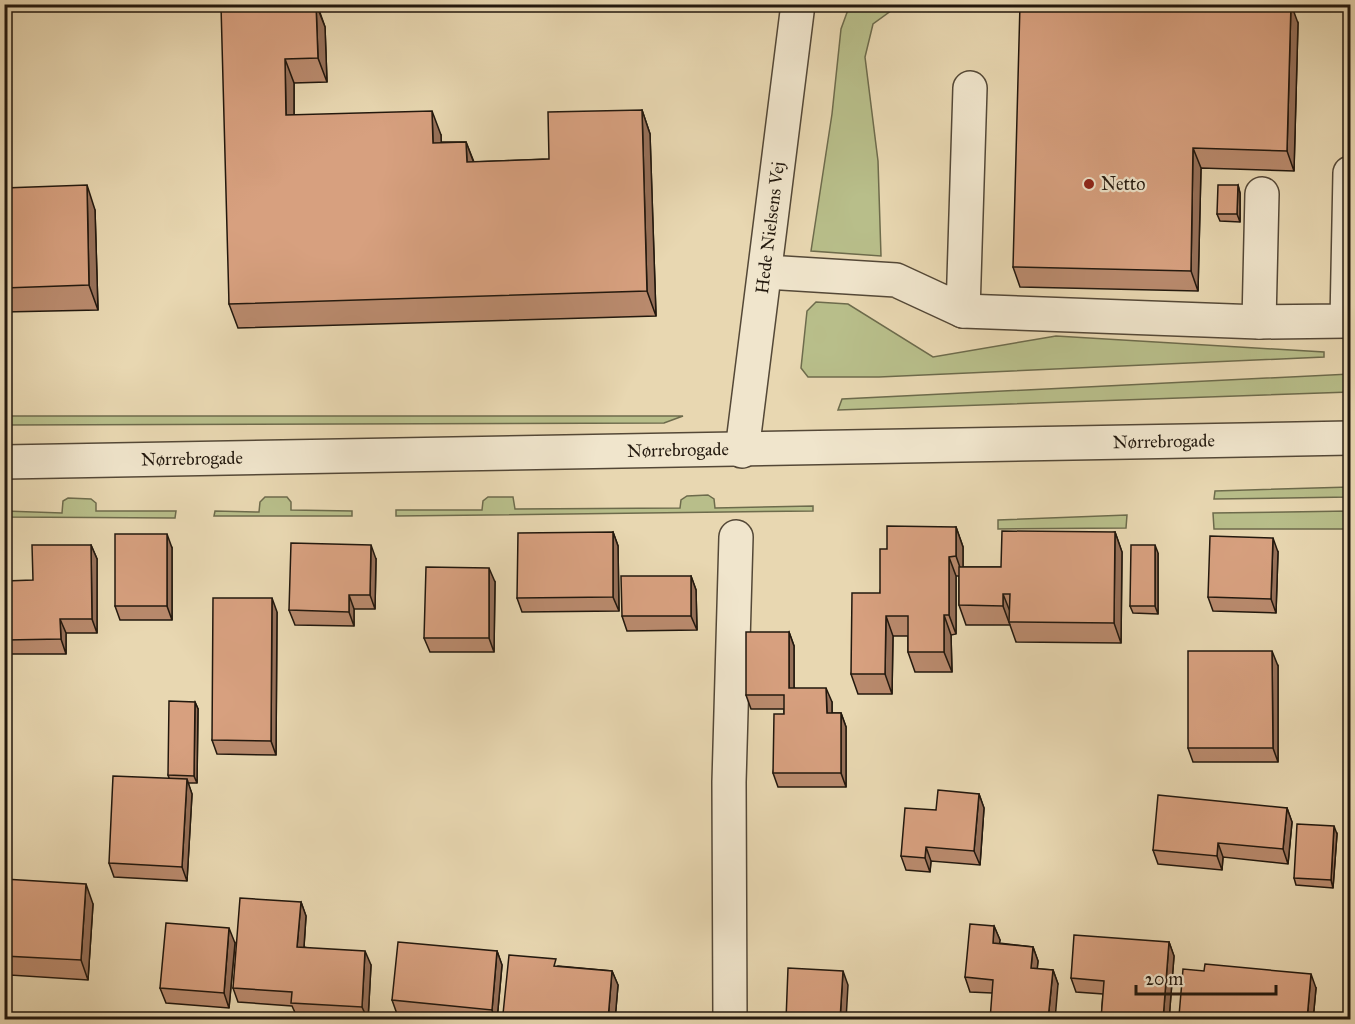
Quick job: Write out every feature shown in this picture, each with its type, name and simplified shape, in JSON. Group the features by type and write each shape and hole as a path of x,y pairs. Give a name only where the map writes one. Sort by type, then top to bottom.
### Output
{"street":[{"name":"Hede Nielsens Vej","path":"742,451 798,4"},
{"path":"963,311 970,88"},
{"path":"766,272 896,280 963,311 1259,322 1347,321 1350,173"},
{"path":"1259,322 1262,194"},
{"name":"Nørrebrogade","path":"4,462 742,451 1350,438"},
{"path":"730,1020 729,782 736,537"}],"green space":[{"path":"853,5 899,5 873,24 865,57 878,161 881,256 811,251 832,114 841,29 849,7"},
{"path":"816,302 848,304 933,357 1056,336 1324,352 1324,357 879,377 808,377 801,368 807,311"},
{"path":"1350,374 1350,392 838,410 842,399"},
{"path":"5,416 683,416 664,423 5,425"},
{"path":"1350,487 1350,497 1214,499 1215,491"},
{"path":"708,495 714,499 715,508 813,506 813,511 396,516 396,510 482,510 483,501 488,497 513,497 515,509 680,508 681,500 687,496"},
{"path":"265,497 287,497 291,502 291,510 352,511 352,516 214,516 215,511 259,512 260,502"},
{"path":"68,498 91,499 96,503 96,511 176,511 175,518 5,517 5,511 62,513 63,501"},
{"path":"1350,511 1350,529 1214,529 1213,513"},
{"path":"1127,515 1126,528 998,529 998,520"}],"building":[{"path":"316,4 318,58 285,59 286,115 432,111 433,143 466,142 467,162 549,159 548,112 642,110 647,291 229,304 221,6"},
{"path":"1020,4 1291,4 1287,151 1193,148 1191,271 1013,267"},
{"path":"87,185 89,285 4,288 4,188"},
{"path":"1218,185 1238,185 1237,214 1217,214"},
{"path":"887,526 956,527 956,556 949,557 949,615 944,615 944,652 908,652 908,616 886,616 885,674 851,674 852,593 880,593 880,549 887,549"},
{"path":"1002,531 1115,532 1114,623 1009,622 1010,594 1003,594 1003,606 959,605 959,567 1001,567"},
{"path":"613,532 613,597 517,598 518,533"},
{"path":"115,534 167,534 167,606 115,606"},
{"path":"1210,536 1273,538 1271,599 1208,597"},
{"path":"291,543 371,545 370,595 349,595 349,612 289,610"},
{"path":"32,545 91,545 92,619 60,619 61,639 6,640 5,581 33,580"},
{"path":"1131,545 1155,545 1155,606 1130,606"},
{"path":"426,567 489,568 489,638 424,638"},
{"path":"621,576 691,576 691,616 622,616"},
{"path":"213,598 272,598 271,741 212,740"},
{"path":"746,632 789,632 789,688 826,688 827,713 841,713 841,773 773,773 774,714 784,714 784,695 746,695"},
{"path":"1188,651 1272,651 1273,748 1188,748"},
{"path":"169,701 195,702 194,776 168,775"},
{"path":"113,776 187,779 182,867 109,863"},
{"path":"938,790 979,794 974,851 926,847 925,858 901,856 905,808 936,810"},
{"path":"1158,795 1287,808 1283,849 1218,843 1217,856 1153,850"},
{"path":"1297,824 1334,826 1331,880 1294,878"},
{"path":"4,879 86,884 81,960 4,956"},
{"path":"240,898 301,902 297,947 365,951 362,1007 291,1003 292,992 233,988"},
{"path":"166,923 229,928 224,993 160,988"},
{"path":"970,924 994,926 993,943 1033,947 1031,968 1053,970 1048,1020 990,1020 993,980 965,977"},
{"path":"1074,935 1169,942 1163,1020 1101,1019 1104,981 1071,978"},
{"path":"398,942 497,951 492,1010 392,1000"},
{"path":"509,955 556,959 554,966 612,971 608,1020 562,1020 503,1014"},
{"path":"1205,964 1311,974 1307,1020 1200,1020 1201,1017 1179,1016 1183,969 1204,971"},
{"path":"788,968 843,971 840,1020 786,1020"}],"place":[{"name":"Netto","path":"1089,184"}]}
